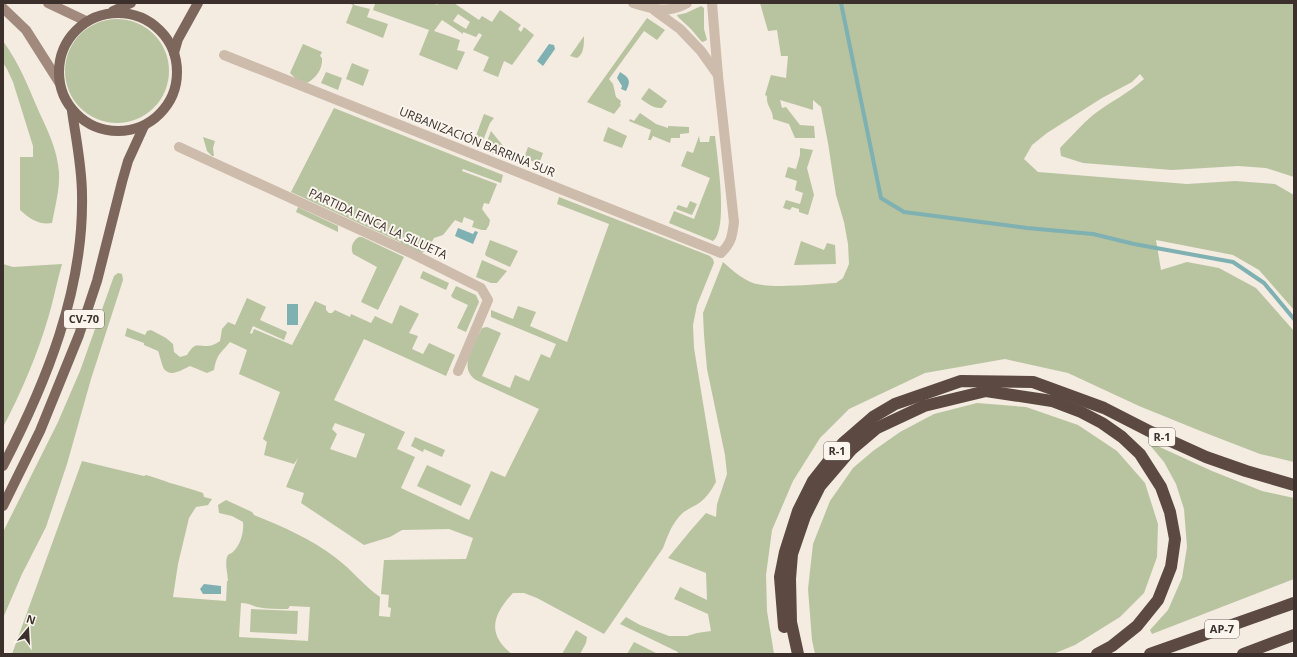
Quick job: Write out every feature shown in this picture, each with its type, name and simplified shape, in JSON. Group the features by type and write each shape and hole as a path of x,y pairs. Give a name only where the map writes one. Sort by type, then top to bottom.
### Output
{"highway":[{"name":"R-1","path":"789,654 783,625 780,577 785,552 798,511 813,481 843,443 873,417 895,404 923,393 961,381 1033,382 1104,408 1151,432 1206,457 1246,471 1294,485"},
{"path":"798,654 791,622 790,579 792,554 805,516 820,486 850,450 877,428 924,406 986,391 1052,401 1081,412 1102,423 1122,437 1140,454 1161,487 1170,512 1175,539 1171,567 1158,600 1137,626 1112,646 1097,654"},
{"name":"AP-7","path":"1150,654 1294,603"},
{"name":"AP-7","path":"1243,654 1294,635"}],"main road":[{"path":"48,3 86,22"},
{"name":"CV-70","path":"108,13 124,13 140,17 155,26 166,38 174,52 177,68 176,84 171,99 160,114 144,126 125,131 106,130 87,123 72,111 64,98 59,82 58,65 63,48 73,33 86,22 132,3"},
{"name":"CV-70","path":"174,52 178,39 198,3"},
{"path":"3,8 26,30 59,82"},
{"name":"CV-70","path":"3,466 24,424 48,368 62,326 78,257 81,236 82,194 81,173 72,111"},
{"name":"CV-70","path":"3,506 40,431 79,335 97,281 128,161 144,126"}],"street":[{"path":"633,3 654,10 669,10 686,3"},
{"path":"712,3 718,76"},
{"path":"654,10 680,30 701,51 718,76"},
{"name":"URBANIZACIÓN BARRINA SUR","path":"224,55 721,253 729,246 734,222 718,76"},
{"name":"PARTIDA FINCA LA SILUETA","path":"180,147 413,254 481,288 488,300 458,371"}],"green space":[{"path":"348,3 354,3 354,5 370,9 367,17 388,24 383,38 346,23 353,5"},
{"path":"372,3 434,3 437,5 438,3 454,3 479,20 482,16 492,22 500,10 521,25 518,29 521,32 524,27 534,35 512,65 504,61 498,77 483,71 489,57 473,50 482,35 479,33 476,37 463,32 463,34 442,20 434,31 460,40 457,50 465,52 457,70 419,55 429,30 373,10 375,4","holes":["458,14 470,22 466,29 453,21"]},
{"path":"760,3 1294,3 1294,177 1266,168 1238,166 1172,170 1083,163 1061,156 1060,148 1076,131 1093,115 1132,89 1144,79 1140,74 1132,82 1102,98 1047,133 1032,145 1024,159 1038,172 1187,184 1235,181 1275,184 1294,195 1294,310 1259,270 1233,255 1156,240 1161,270 1187,262 1219,268 1256,288 1294,331 1294,462 1260,454 1203,432 1139,406 1068,373 1005,359 925,373 849,409 820,438 793,481 772,530 766,575 767,611 774,654 677,654 678,652 620,624 626,617 640,625 669,636 687,636 711,631 708,614 674,599 680,587 707,600 706,573 668,558 706,513 716,517 717,504 727,474 725,455 707,369 703,313 723,262 733,271 753,283 771,286 836,283 843,278 849,264 848,244 844,222 836,195 821,107 813,100 813,110 780,100 782,108 786,107 800,125 814,126 815,138 795,138 789,124 773,119 767,96 765,95 771,75 786,78 788,56 781,56 777,30 768,31"},
{"path":"701,6 704,8 704,29 707,40 703,42 677,15 686,13"},
{"path":"647,18 665,30 657,40 644,31 609,79 613,84 616,97 621,101 621,105 614,114 587,102"},
{"path":"117,19 137,23 154,34 165,51 169,71 165,91 154,108 137,119 117,123 97,119 80,108 69,91 65,71 69,51 80,34 97,23"},
{"path":"584,36 584,45 581,54 577,58 570,56"},
{"path":"3,41 15,59 24,77 54,149 58,164 59,185 52,223 35,221 20,210 20,157 33,157 33,146 13,82 3,63"},
{"path":"303,44 322,52 320,56 322,58 322,62 320,69 316,76 307,83 296,79 290,73"},
{"path":"352,63 369,70 363,86 346,79"},
{"path":"326,72 342,78 338,90 321,83"},
{"path":"649,88 667,101 662,108 653,107 641,99"},
{"path":"334,108 503,175 501,183 463,169 462,171 497,184 489,204 484,203 482,209 490,220 486,230 472,227 474,221 464,217 462,223 455,220 443,235 434,238 427,250 420,254 402,246 400,242 291,192"},
{"path":"640,113 656,124 668,128 668,126 689,127 689,133 680,134 680,138 671,138 670,143 653,136 651,140 648,140 651,130 629,121 630,119 634,121"},
{"path":"484,114 494,118 490,123 480,148 473,144"},
{"path":"608,127 627,136 622,148 603,141"},
{"path":"491,131 504,147 500,156 484,149"},
{"path":"699,136 700,142 709,142 710,136 715,136 721,192 721,208 718,234 713,241 669,223 674,211 694,219 710,178 681,166 687,151 693,153"},
{"path":"203,137 215,141 213,148 214,156 207,151"},
{"path":"528,147 543,153 539,164 524,158"},
{"path":"800,148 813,150 807,168 814,195 808,215 799,212 799,209 792,207 790,210 783,208 786,200 800,204 803,193 795,190 797,181 785,177 788,167 796,169 800,155"},
{"path":"559,197 710,256 714,263 697,305 693,325 694,348 716,482 702,501 684,512 676,521 669,532 663,548 604,634 537,598 524,593 513,593 501,609 495,624 498,639 512,654 12,654 82,461 144,476 146,475 203,493 204,497 212,499 208,505 196,507 189,518 178,564 173,597 226,601 228,581 226,564 227,558 238,545 242,534 243,522 232,516 219,513 218,505 226,500 252,512 254,515 307,539 327,551 380,597 379,616 390,617 391,608 388,607 389,595 381,594 384,560 466,559 473,538 449,529 402,530 390,537 364,545 301,503 304,493 286,487 298,458 294,464 264,455 267,442 263,439 280,392 239,374 247,350 230,342 218,357 214,370 207,373 190,366 177,372 170,373 167,372 162,366 158,351 144,345 144,343 125,336 127,328 145,335 147,331 151,330 166,338 173,344 174,352 180,357 187,355 194,346 210,346 220,341 222,329 228,322 235,325 247,298 266,307 260,320 287,332 284,340 253,326 250,333 252,334 254,329 292,345 315,301 326,306 326,310 329,313 332,313 335,310 350,317 351,314 371,323 375,316 392,324 400,305 419,314 409,333 418,336 412,349 423,354 429,343 455,355 446,376 364,339 334,400 405,432 397,449 415,457 401,488 469,520 491,471 505,477 539,409 478,381 472,376 468,370 467,363 471,349 482,328 487,327 501,333 482,376 510,388 515,375 529,381 541,354 550,358 556,344 491,317 491,310 513,319 518,306 536,312 530,326 567,342 609,224 557,204","holes":["335,423 365,434 356,458 330,449 337,434 332,429","241,603 272,609 288,609 290,606 310,607 308,641 239,637"]},
{"path":"690,201 697,204 692,215 676,209 678,205 687,208"},
{"path":"298,207 338,226 338,232 296,212"},
{"path":"359,237 362,237 404,257 378,310 361,302 377,267 353,254 353,244"},
{"path":"490,240 518,251 510,267 486,256 485,254"},
{"path":"801,241 824,250 827,243 835,245 836,264 794,265"},
{"path":"482,260 507,271 497,283 491,283 476,277"},
{"path":"3,264 13,267 62,264 51,309 35,358 17,400 3,427"},
{"path":"423,271 449,283 446,290 420,278"},
{"path":"118,273 122,274 123,280 91,379 67,464 46,527 22,574 3,618 3,532 58,422 80,371 114,276"},
{"path":"456,286 476,295 479,302 466,332 457,328 468,305 451,296"},
{"path":"977,403 1026,407 1078,425 1117,451 1145,483 1158,524 1157,557 1144,593 1120,617 1075,645 1053,654 815,654 812,640 808,589 813,544 830,501 853,468 873,451 900,432 934,414"},
{"path":"415,437 445,450 442,457 424,449 423,452 411,446"},
{"path":"1151,443 1212,471 1262,491 1294,498 1294,579 1152,634 1150,630 1168,610 1182,578 1187,547 1184,509 1176,484 1164,462 1149,444"},
{"path":"427,465 471,485 461,506 417,486"},
{"path":"251,609 298,611 297,634 250,632"},
{"path":"576,630 587,637 586,643 580,654 562,654"},
{"path":"634,642 658,654 627,654"}],"water":[{"path":"549,44 554,45 555,49 543,66 537,61"},
{"path":"620,72 629,80 629,85 626,91 621,89 622,86 617,78"},
{"path":"458,228 473,234 475,231 478,232 473,244 455,236"},
{"path":"287,304 298,304 298,325 287,325"},
{"path":"204,584 221,586 221,594 203,594 200,589"}],"waterway":[{"path":"841,3 881,198 904,212 1027,228 1093,234 1134,244 1233,262 1264,283 1294,319"}]}
